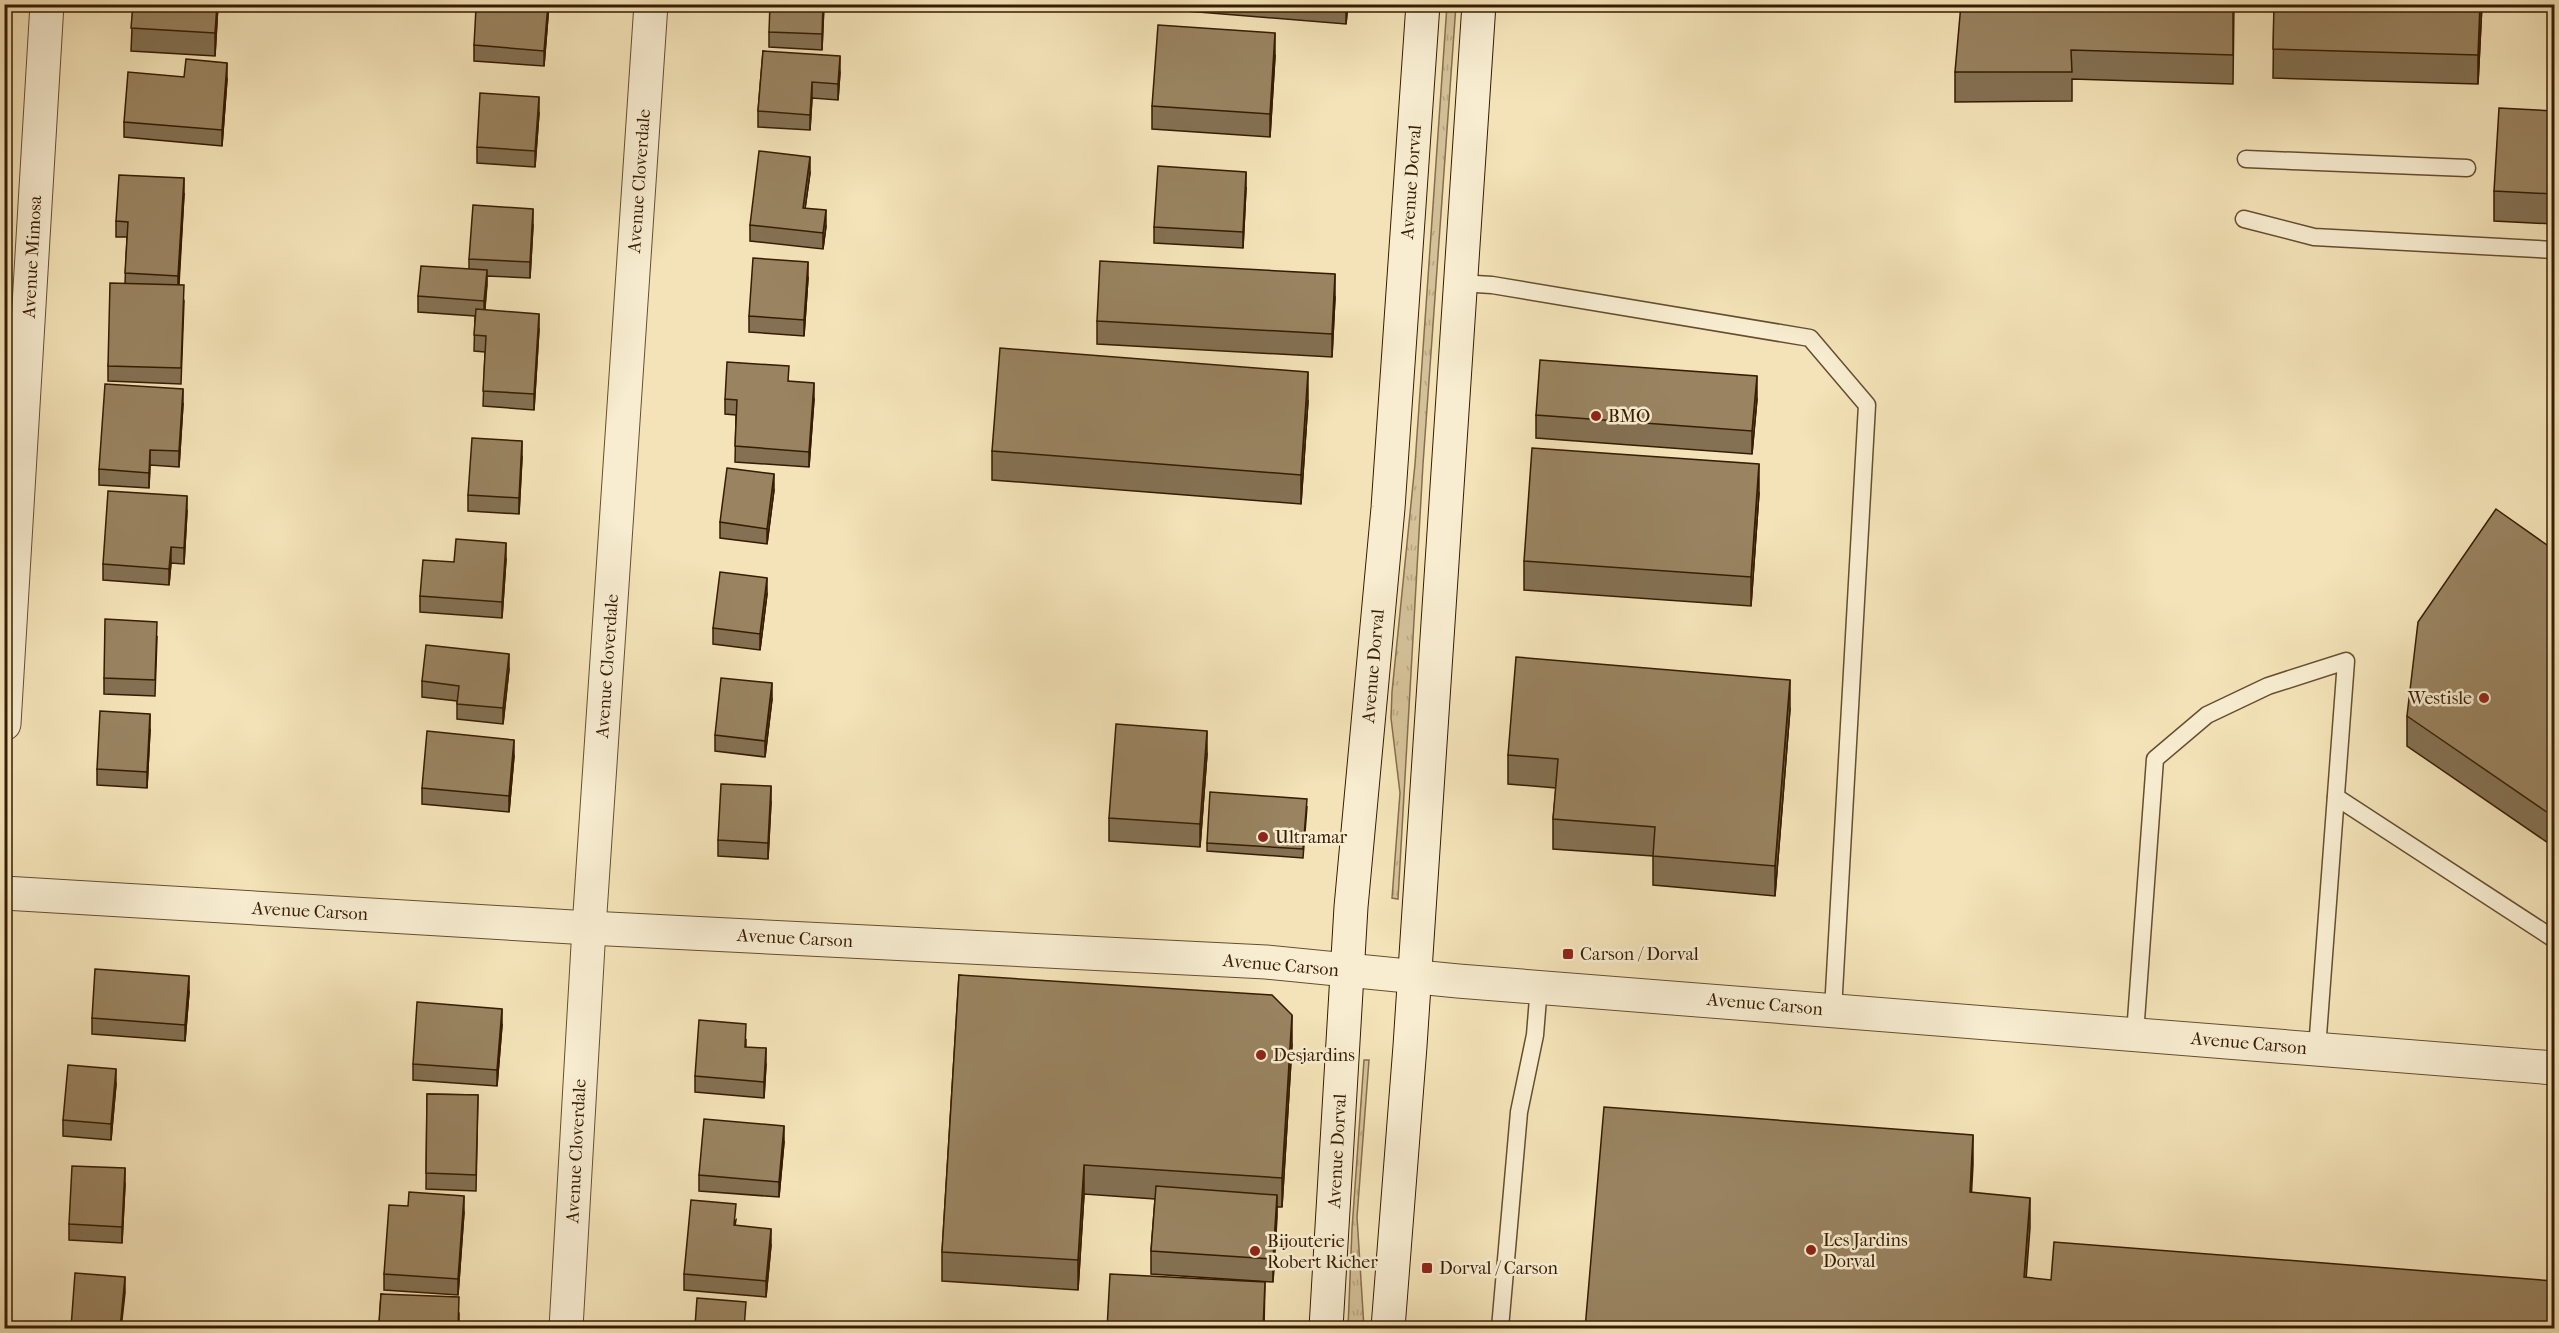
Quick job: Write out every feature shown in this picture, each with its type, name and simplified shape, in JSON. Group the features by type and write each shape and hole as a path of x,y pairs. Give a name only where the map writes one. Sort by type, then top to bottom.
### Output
{"street":[{"name":"Avenue Mimosa","path":"4,724 47,4"},
{"name":"Avenue Cloverdale","path":"566,1329 589,928 651,4"},
{"name":"Avenue Dorval","path":"1326,1329 1347,971 1361,787 1388,508 1423,4"},
{"path":"1388,1329 1479,4"},
{"name":"Avenue Carson","path":"4,893 589,928 1266,962 1413,977 2554,1068"}],"lane":[{"path":"2247,159 2467,168"},
{"path":"2244,219 2314,237 2554,250"},
{"path":"1459,283 1492,285 1810,338 1867,405 1833,1010"},
{"path":"2135,1034 2155,759 2207,715 2268,686 2346,661 2317,1049"},
{"path":"2336,797 2554,939"},
{"path":"1500,1329 1519,1112 1535,1035 1539,986"}],"green space":[{"path":"1447,5 1456,5 1423,464 1398,899 1392,898 1400,793 1391,718 1392,692 1415,464"},
{"path":"1364,1060 1369,1060 1357,1217 1364,1328 1348,1328 1352,1229"}],"building":[{"path":"133,4 217,4 215,33 131,28"},
{"path":"496,4 548,4 544,51 474,45 476,8 496,9"},
{"path":"770,4 823,4 822,34 769,32"},
{"path":"1961,4 2233,4 2233,55 2071,50 2072,72 1955,72"},
{"path":"2274,4 2480,4 2478,55 2273,49"},
{"path":"1158,25 1275,33 1270,114 1152,106"},
{"path":"763,51 840,56 838,84 812,82 810,115 758,111"},
{"path":"186,59 227,63 222,130 124,122 128,72 184,77"},
{"path":"480,93 539,97 535,151 477,147"},
{"path":"2499,108 2554,111 2554,194 2494,191"},
{"path":"759,151 810,157 803,208 826,210 823,233 750,225"},
{"path":"1158,166 1246,172 1243,232 1154,227"},
{"path":"119,175 184,178 178,276 125,273 128,222 116,221"},
{"path":"473,205 533,209 530,262 469,259"},
{"path":"753,258 808,262 804,320 749,316"},
{"path":"1100,261 1335,274 1332,334 1097,321"},
{"path":"421,266 487,270 484,301 418,296"},
{"path":"110,283 184,285 181,368 108,366"},
{"path":"476,309 539,314 534,394 483,391 486,336 474,335"},
{"path":"1000,348 1308,372 1301,475 992,451"},
{"path":"1540,360 1757,376 1752,431 1536,415"},
{"path":"727,362 789,366 788,381 814,383 809,452 735,446 737,400 725,399"},
{"path":"105,384 183,389 179,451 150,450 149,473 99,469"},
{"path":"472,438 522,441 519,498 468,495"},
{"path":"1532,448 1759,464 1751,577 1524,561"},
{"path":"727,468 774,474 767,529 720,522"},
{"path":"108,491 187,496 184,548 171,547 169,569 103,564"},
{"name":"Westisle","path":"2496,509 2554,550 2554,817 2407,716 2418,622"},
{"path":"456,539 506,543 502,602 420,596 423,560 454,562"},
{"path":"720,572 767,578 760,634 713,628"},
{"path":"105,619 157,622 155,680 104,678"},
{"path":"426,645 509,654 503,708 457,704 459,686 422,681"},
{"path":"1516,657 1790,680 1775,866 1653,856 1655,827 1553,819 1558,759 1508,755"},
{"path":"721,678 772,683 765,741 715,735"},
{"path":"100,711 150,714 147,772 97,769"},
{"path":"1116,724 1207,731 1200,824 1109,818"},
{"path":"427,731 514,740 509,796 422,788"},
{"path":"721,784 771,786 768,843 718,840"},
{"path":"1210,792 1307,799 1303,849 1207,843"},
{"path":"95,969 189,976 185,1025 92,1018"},
{"path":"959,975 1272,995 1292,1015 1282,1178 1084,1165 1078,1260 942,1252"},
{"path":"417,1002 502,1009 497,1070 413,1064"},
{"path":"699,1020 746,1024 745,1047 766,1048 764,1082 695,1076"},
{"path":"68,1065 116,1069 111,1124 63,1120"},
{"path":"427,1094 478,1095 476,1175 426,1173"},
{"name":"Les Jardins Dorval","path":"1604,1107 1973,1135 1970,1192 2030,1198 2024,1277 2051,1280 2054,1242 2554,1281 2554,1329 1585,1329"},
{"path":"704,1119 784,1126 779,1182 699,1175"},
{"path":"72,1166 125,1168 122,1227 69,1224"},
{"path":"1156,1186 1277,1195 1273,1259 1151,1251"},
{"path":"409,1192 464,1196 458,1279 384,1274 389,1205 408,1206"},
{"path":"691,1200 736,1204 734,1225 771,1229 766,1281 684,1274"},
{"path":"75,1273 125,1277 120,1329 71,1328"},
{"path":"1110,1274 1265,1282 1263,1329 1107,1329"},
{"path":"381,1294 459,1297 458,1329 406,1329 406,1324 379,1322"},
{"path":"697,1298 746,1302 744,1329 672,1329 672,1325 695,1326"}],"place":[{"name":"BMO","path":"1596,416"},
{"name":"Westisle","path":"2484,698"},
{"name":"Ultramar","path":"1263,837"},
{"name":"Carson / Dorval","path":"1568,954"},
{"name":"Desjardins","path":"1261,1055"},
{"name":"Les Jardins Dorval","path":"1811,1250"},
{"name":"Bijouterie Robert Richer","path":"1255,1251"},
{"name":"Dorval / Carson","path":"1427,1268"}]}
